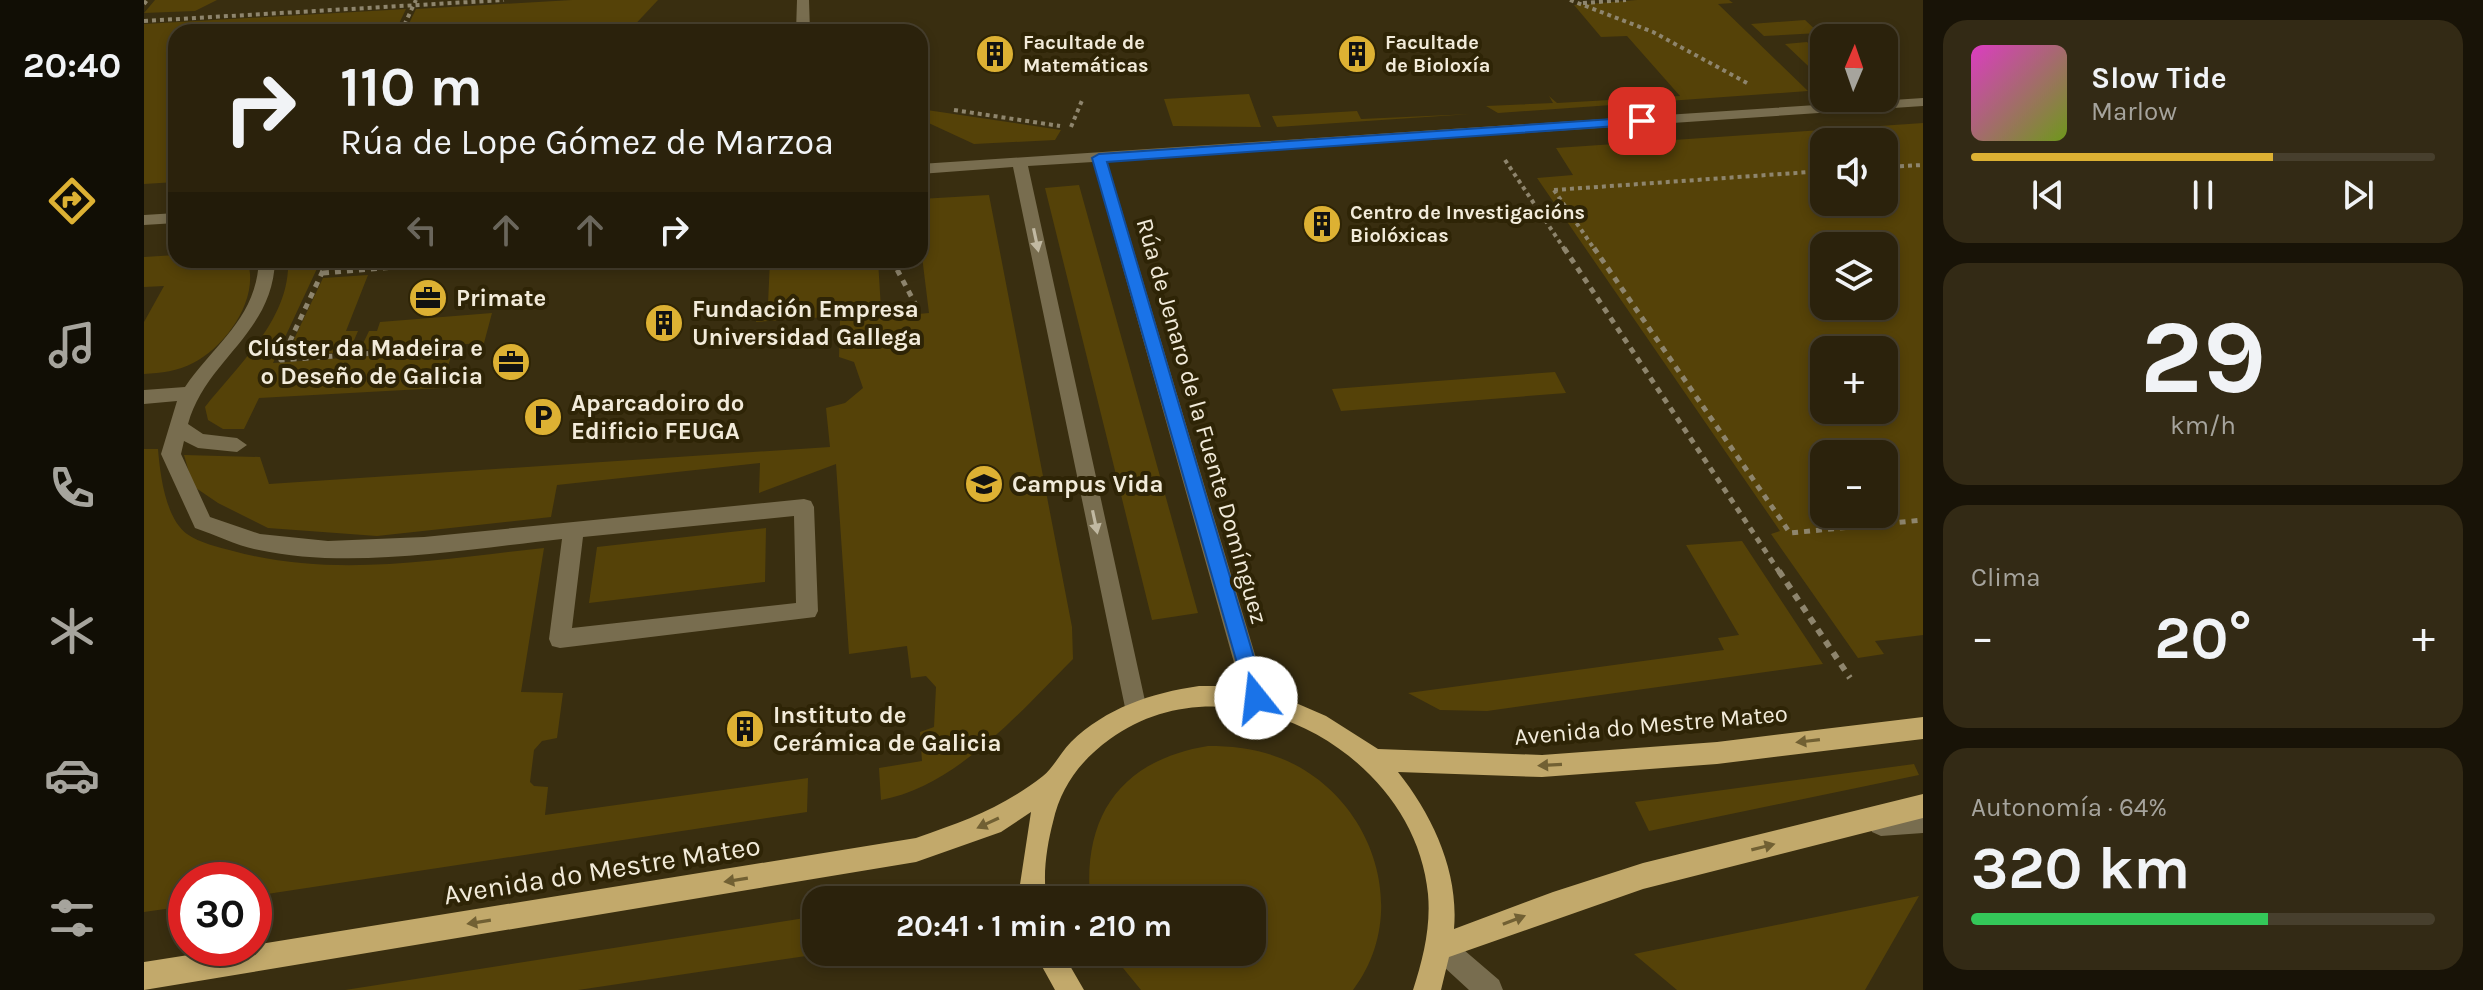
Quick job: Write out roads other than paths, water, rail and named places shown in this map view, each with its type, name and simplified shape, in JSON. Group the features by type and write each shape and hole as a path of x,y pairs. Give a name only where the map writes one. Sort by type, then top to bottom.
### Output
{"main road":[{"path":"1032,886 1035,833 1054,782 1089,739 1135,710 1193,695 1256,698 1318,721 1373,760 1414,814 1438,879 1441,947 1427,990"},
{"name":"Avenida do Mestre Mateo","path":"1373,760 1542,766 1717,753 1923,726"},
{"name":"Avenida do Mestre Mateo","path":"144,976 916,850 992,824 1054,782"},
{"path":"1441,947 1553,905 1643,876 1923,806"},
{"path":"1055,966 1070,990"}],"street":[{"path":"803,0 803,24"},
{"path":"928,168 1923,102"},
{"name":"Rúa de Jenaro de la Fuente Domínguez","path":"1099,158 1256,698"},
{"path":"1020,164 1135,710"},
{"path":"144,220 168,218"},
{"path":"266,268 261,303 241,333 190,393 171,454 202,522 259,542 328,549 424,545 804,507 807,611 560,639 573,531"},
{"path":"144,397 190,393"},
{"path":"179,427 198,441 237,445"},
{"path":"1849,826 1923,821"},
{"path":"1441,947 1489,990"}],"place":[{"name":"Facultade de Matemáticas","path":"995,54"},
{"name":"Facultade de Bioloxía","path":"1357,54"},
{"name":"Centro de Investigacións Biolóxicas","path":"1322,224"},
{"name":"Primate","path":"428,298"},
{"name":"Fundación Empresa Universidad Gallega","path":"664,323"},
{"name":"Clúster da Madeira e o Deseño de Galicia","path":"511,362"},
{"name":"Aparcadoiro do Edificio FEUGA","path":"543,417"},
{"name":"Campus Vida","path":"984,484"},
{"name":"Instituto de Cerámica de Galicia","path":"745,729"}]}
